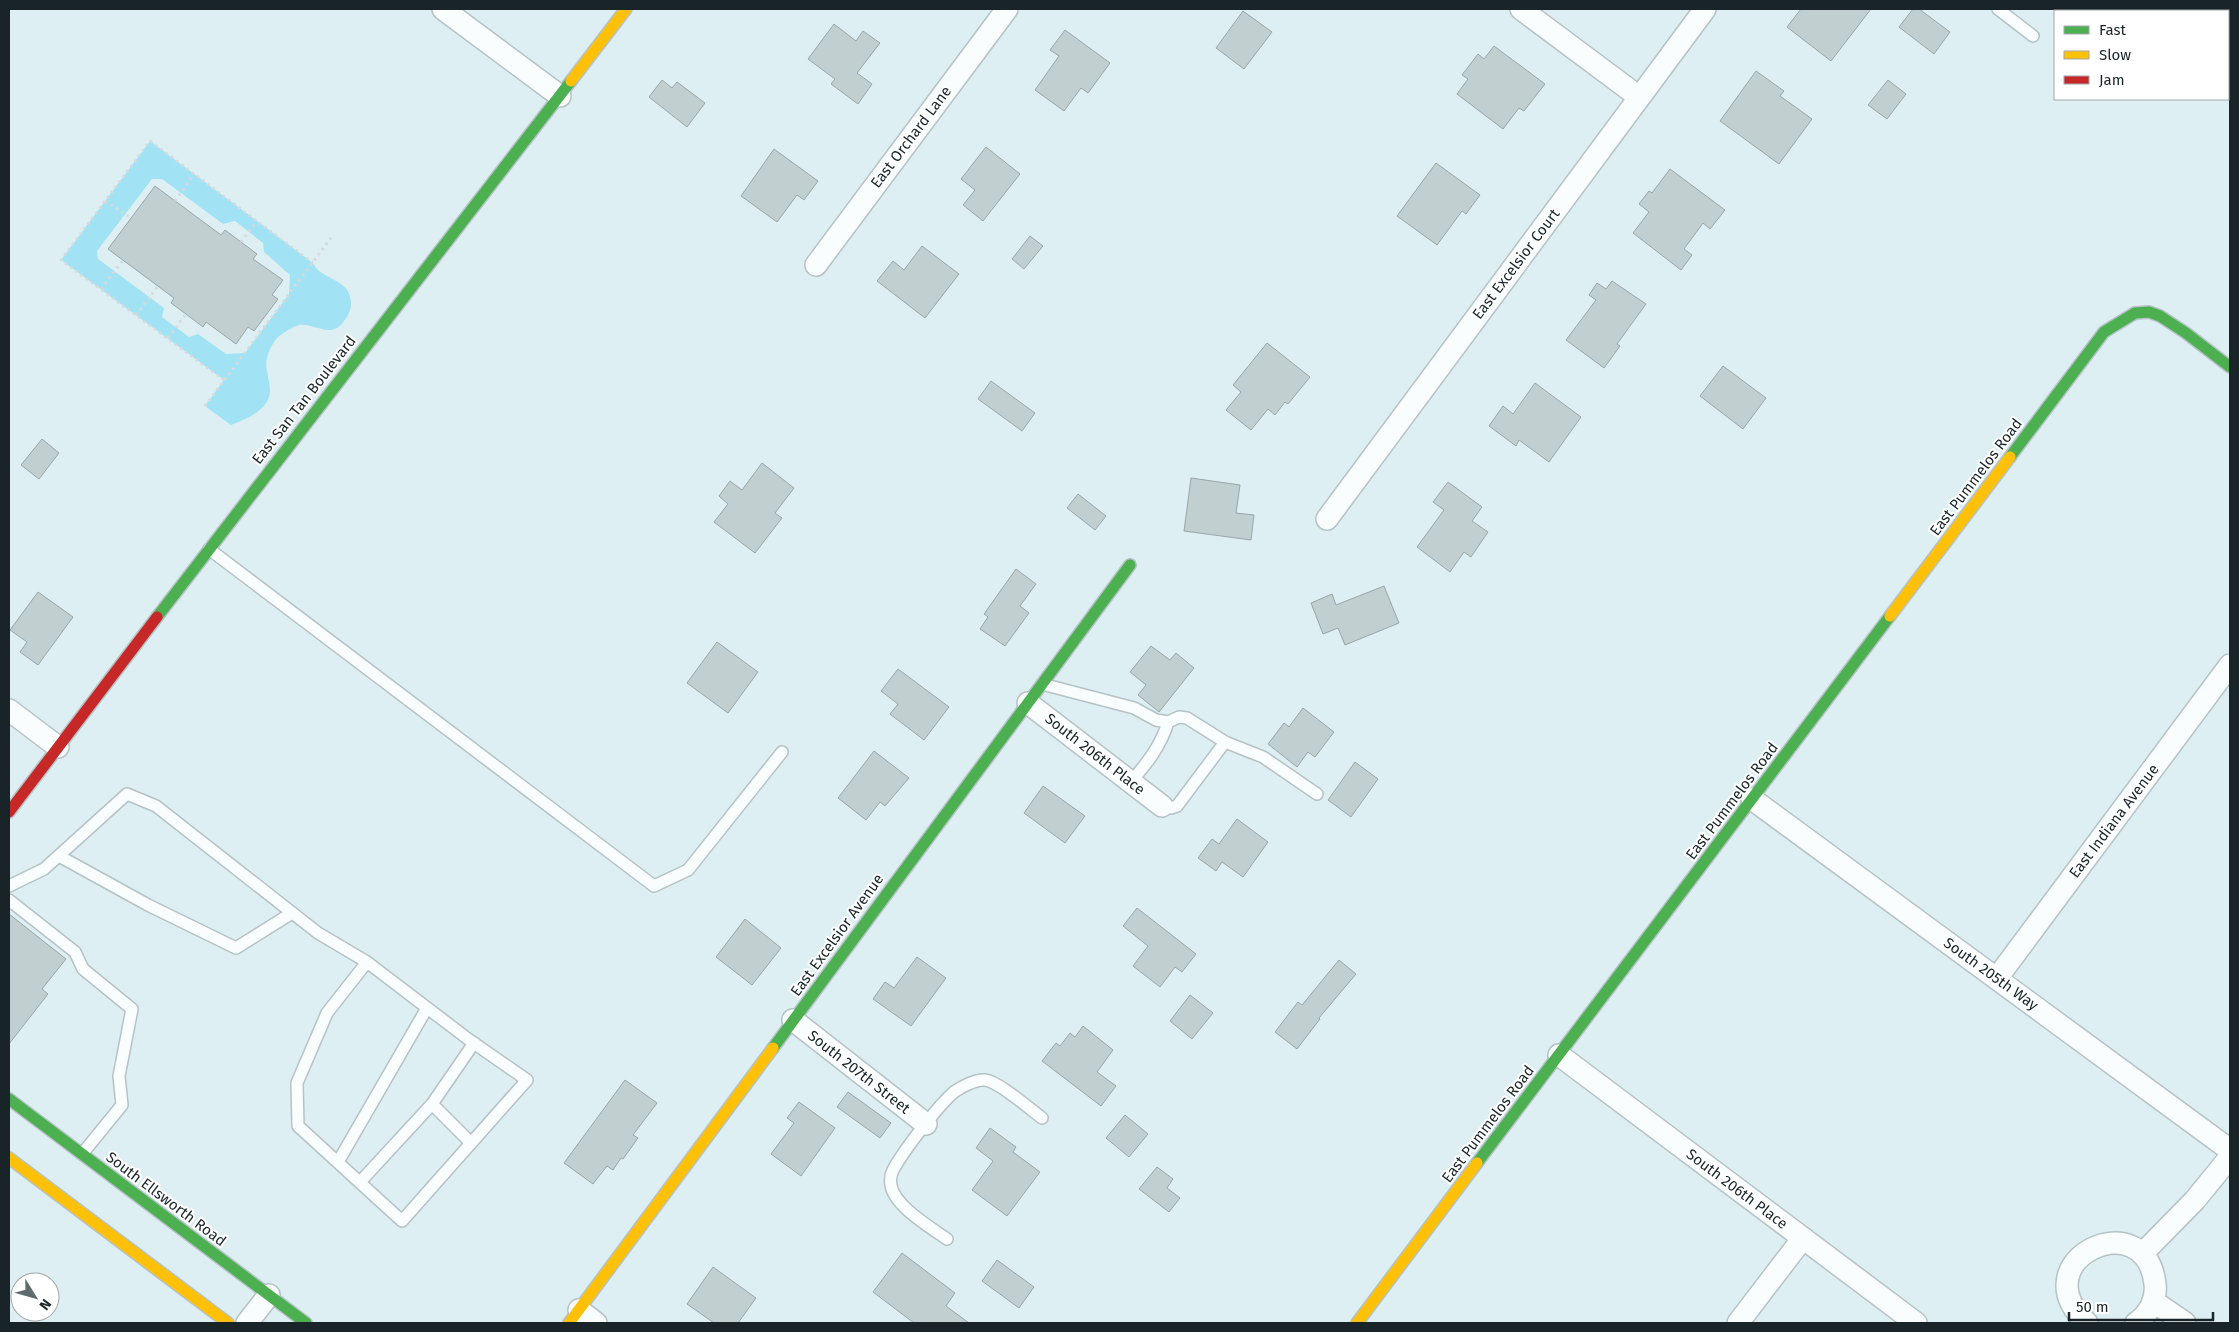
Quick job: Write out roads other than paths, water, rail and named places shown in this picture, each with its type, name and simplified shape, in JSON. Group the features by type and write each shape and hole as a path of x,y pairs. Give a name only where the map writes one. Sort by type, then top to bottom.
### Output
{"street":[{"path":"443,9 560,96"},
{"name":"East San Tan Boulevard","path":"9,812 209,549 626,9"},
{"name":"East Orchard Lane","path":"816,265 1007,9"},
{"path":"1521,9 1639,97"},
{"name":"East Excelsior Court","path":"1327,519 1705,9"},
{"name":"East Pummelos Road","path":"1357,1323 2104,332 2123,318 2142,310 2161,315 2230,367"},
{"name":"East Excelsior Avenue","path":"574,1317 1130,565"},
{"name":"East Indiana Avenue","path":"1997,978 2230,664"},
{"name":"South 206th Place","path":"1028,703 1162,806"},
{"path":"9,710 58,747"},
{"name":"South 205th Way","path":"1752,799 2230,1150"},
{"name":"South 207th Street","path":"793,1020 926,1124"},
{"name":"South 206th Place","path":"1559,1055 1916,1323"},
{"name":"South Ellsworth Road","path":"9,1099 306,1323"},
{"path":"2142,1254 2195,1200 2230,1157"},
{"path":"9,1158 228,1323"},
{"path":"1738,1323 1802,1238"},
{"path":"2087,1323 2077,1314 2070,1301 2067,1287 2070,1272 2077,1260 2088,1250 2101,1244 2115,1243 2129,1246 2142,1254 2150,1264 2154,1276 2156,1288 2150,1309 2137,1323"},
{"path":"247,1323 269,1295"},
{"path":"2153,1300 2185,1323"},
{"path":"574,1317 596,1323"}],"lane":[{"path":"1998,9 2033,36"},
{"path":"209,549 654,886 688,870 782,752"},
{"path":"1042,684 1134,708 1156,720 1168,722 1179,718 1187,718 1225,742 1263,757 1317,794"},
{"path":"1131,782 1164,738 1168,722"},
{"path":"1162,806 1171,808 1177,806 1225,742"},
{"path":"9,886 44,869 127,794 156,806 318,933 367,962 474,1043 527,1080 402,1221 298,1126 297,1082 327,1013 367,962"},
{"path":"59,856 148,905 236,948 292,913"},
{"path":"9,900 74,952 83,969 132,1009 119,1076 122,1105 82,1154"},
{"path":"338,1162 427,1008"},
{"path":"360,1182 432,1104 474,1043"},
{"path":"947,1239 903,1206 894,1195 891,1186 892,1171 926,1124 954,1092 966,1085 985,1080 1002,1087 1042,1118"},
{"path":"432,1104 471,1143"}]}
